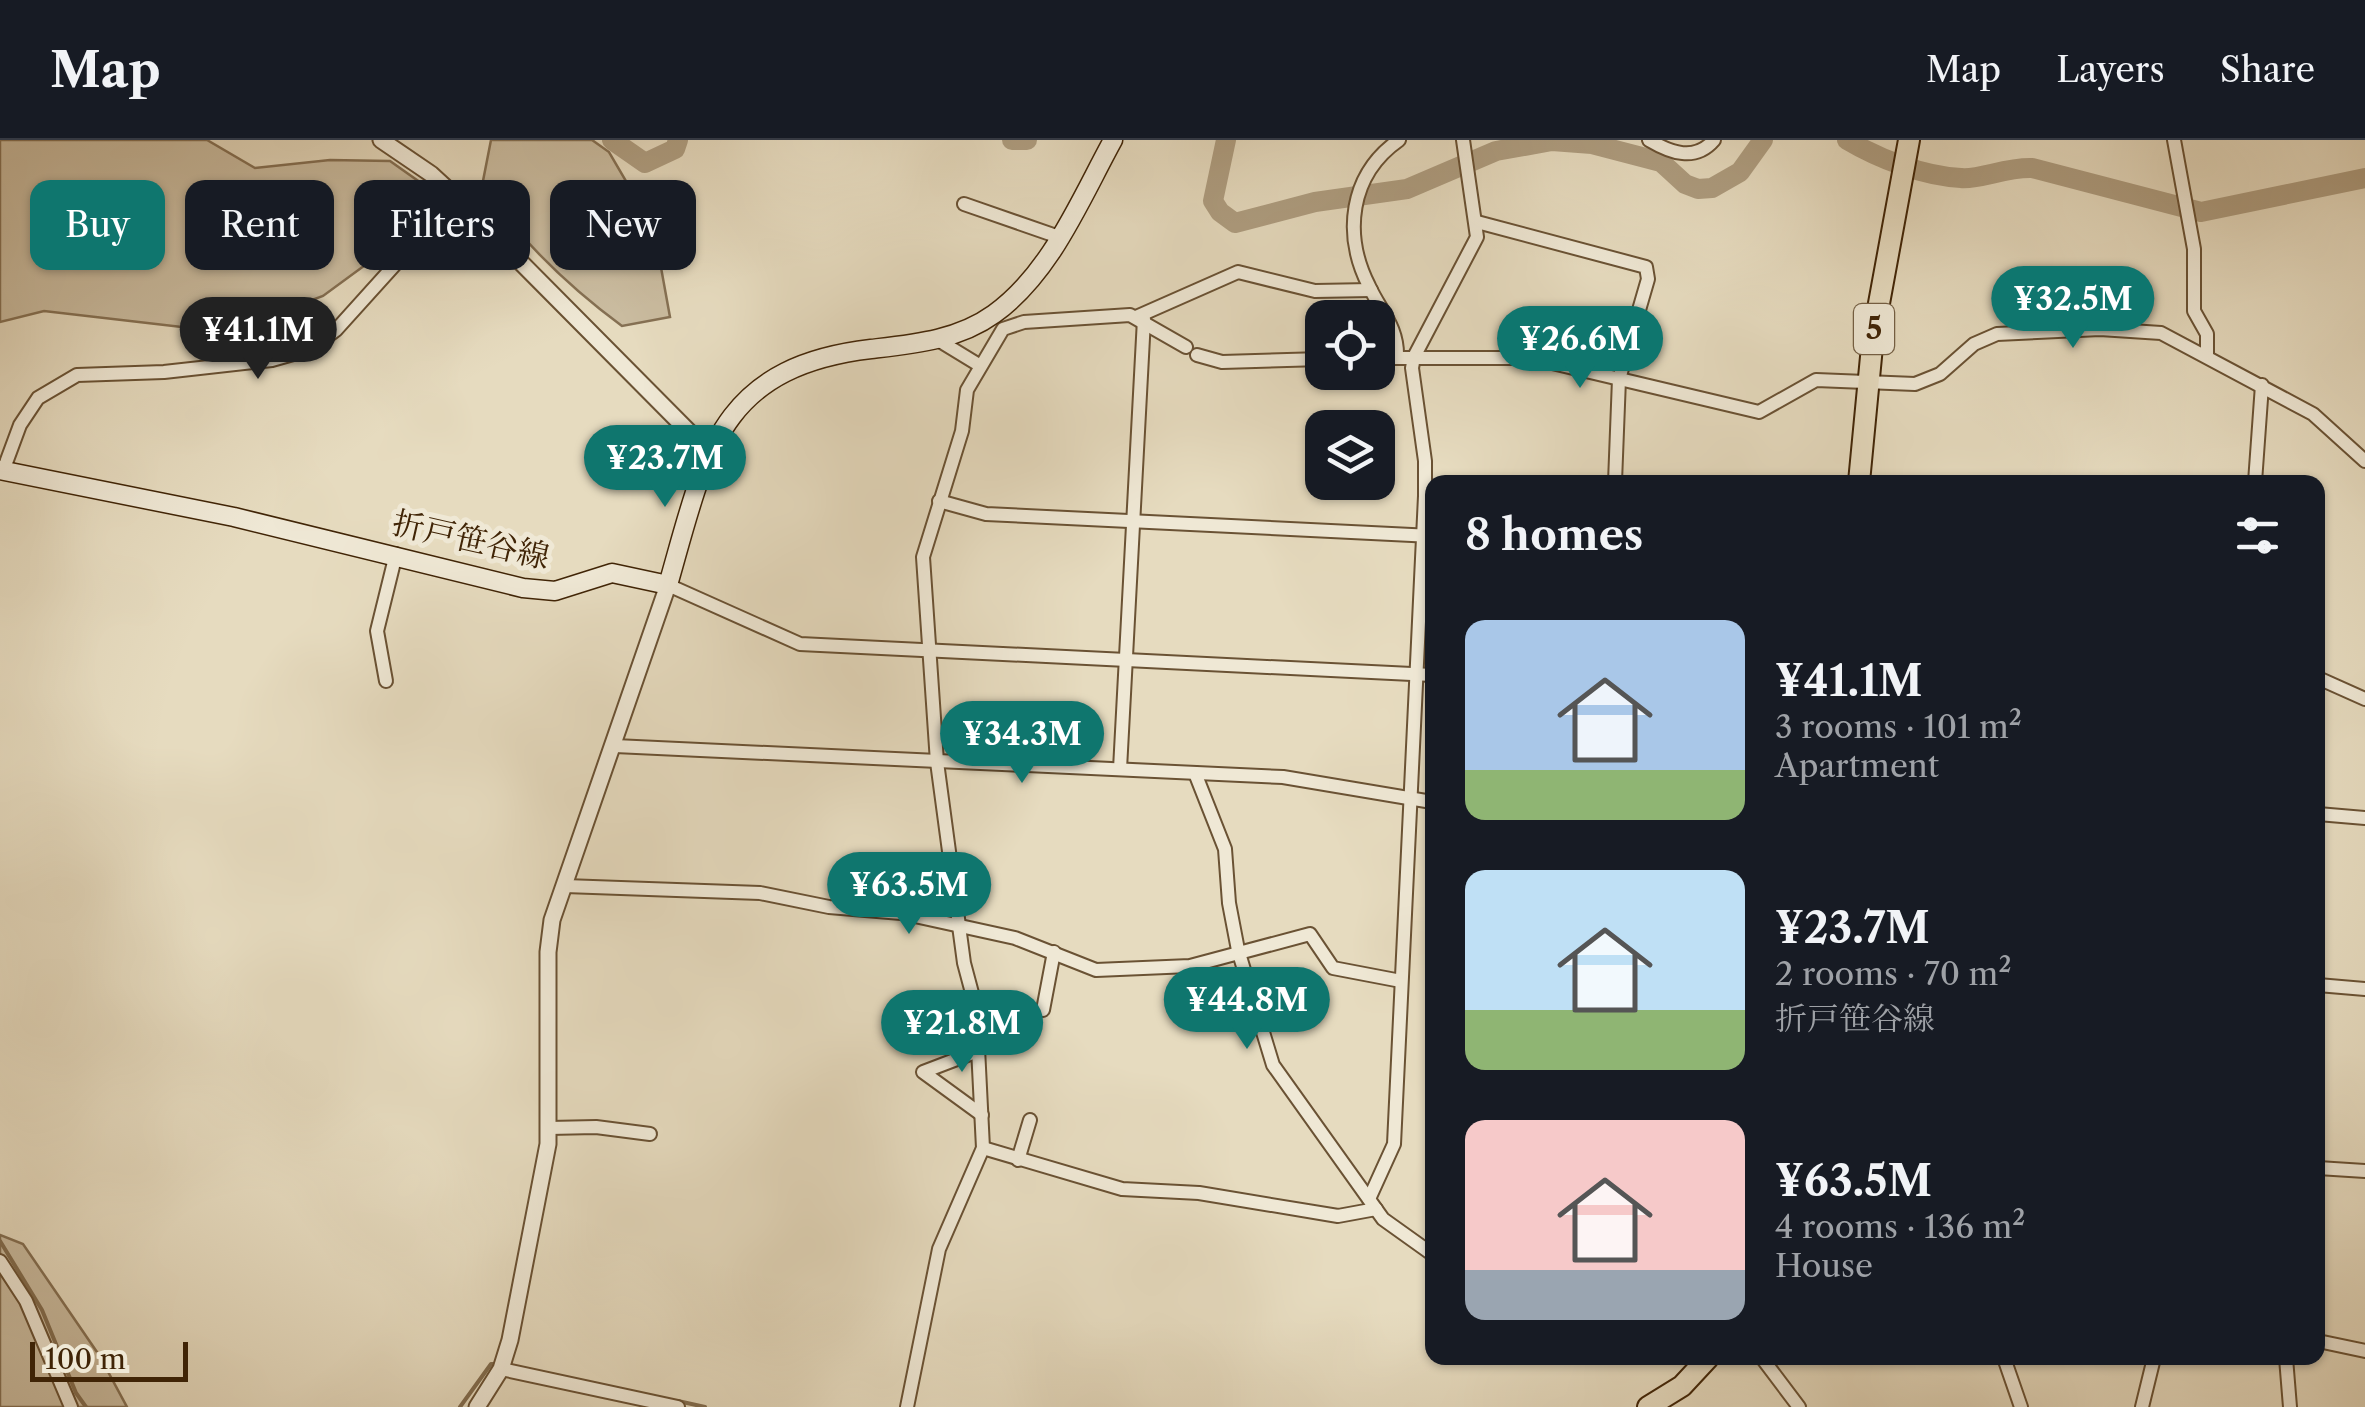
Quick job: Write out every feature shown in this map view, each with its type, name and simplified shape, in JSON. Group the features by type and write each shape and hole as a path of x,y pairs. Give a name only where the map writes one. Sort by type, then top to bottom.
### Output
{"main road":[{"path":"668,585 709,452 747,398 790,366 830,354 938,340 965,331 998,310 1030,280 1113,140"},
{"name":"5","path":"1859,475 1866,382 1905,158"},
{"name":"折戸笹谷線","path":"2,471 396,554 541,591 612,573 668,585"},
{"path":"1648,1407 1682,1386 1702,1365"}],"street":[{"path":"381,140 433,180"},
{"path":"1399,140 1380,158 1352,207 1354,243 1370,290 1391,322 1397,358 1531,358 1759,412 1816,380 1915,384 1931,379 1974,344 2012,331 2161,333 2313,414 2365,462"},
{"path":"1649,140 1680,154 1694,154 1714,140"},
{"path":"2174,140 2194,249 2194,311 2207,334 2206,355"},
{"path":"1426,475 1414,357 1474,251 1478,222 1466,153"},
{"path":"964,204 1059,236"},
{"path":"1478,222 1646,267 1648,279 1619,379 1615,475"},
{"path":"2,471 20,425 38,398 77,375 164,372 272,360 311,350 336,330 391,270"},
{"path":"528,270 709,452"},
{"path":"907,1407 939,1249 983,1148 976,1008 964,962 937,762 923,557 962,431 967,390 1003,329 1024,322 1140,318 1238,272 1315,291 1370,290"},
{"path":"998,310 1003,329"},
{"path":"1140,318 1192,351 1222,362 1305,360"},
{"path":"1120,769 1140,318"},
{"path":"938,340 979,364"},
{"path":"2256,475 2262,385"},
{"path":"939,501 986,514 1425,536"},
{"path":"386,681 378,631 396,554"},
{"path":"1372,1204 1393,1148 1416,674 1425,570"},
{"path":"477,1407 500,1369 510,1340 549,1128 548,952 565,886 668,585 800,644 1425,675"},
{"path":"2325,681 2365,698"},
{"path":"615,746 1283,777 1425,801"},
{"path":"1195,773 1225,849 1228,903 1238,950 1258,1002 1278,1074 1372,1204 1404,1237 1425,1250"},
{"path":"2325,815 2365,818"},
{"path":"565,886 760,894 961,926 1054,952 1096,970 1190,966 1238,950 1310,934 1333,968 1401,981"},
{"path":"1042,1010 1054,952"},
{"path":"2325,986 2365,989"},
{"path":"1258,1002 1310,1011"},
{"path":"978,1050 923,1072 982,1115"},
{"path":"1018,1160 1030,1120"},
{"path":"549,1128 596,1127 650,1134"},
{"path":"983,1148 1122,1189 1199,1193 1338,1216 1372,1204"},
{"path":"2325,1169 2365,1172"},
{"path":"0,1261 26,1301 71,1407"},
{"path":"2325,1342 2365,1350"},
{"path":"1767,1365 1799,1407"},
{"path":"2006,1365 2021,1407"},
{"path":"2142,1407 2152,1365"},
{"path":"2287,1365 2290,1407"},
{"path":"500,1369 678,1407"}],"shaded area":[{"path":"0,140 207,140 255,168 330,160 390,161 417,180 354,180 354,270 358,270 323,296 266,317 199,329 44,311 0,322"},
{"path":"491,140 592,140 609,152 625,180 550,180 550,265 530,244 530,180 483,180"},
{"path":"556,270 661,270 670,317 622,326"},
{"path":"0,1235 23,1244 99,1355 127,1407 0,1407"}],"waterway":[{"path":"612,140 645,163 675,149 678,140"},
{"path":"1012,140 1027,140"},
{"path":"1226,140 1213,201 1235,223 1315,202 1407,189 1496,151 1552,141 1592,144 1661,162 1685,184 1698,189 1712,188 1740,172 1763,140"},
{"path":"1847,140 1887,160 1932,174 1968,178 2032,168 2201,212 2365,178"},
{"path":"0,1241 42,1310 76,1393 86,1407"},
{"path":"460,1407 491,1364 497,1364"},
{"path":"678,1401 705,1407"}]}
